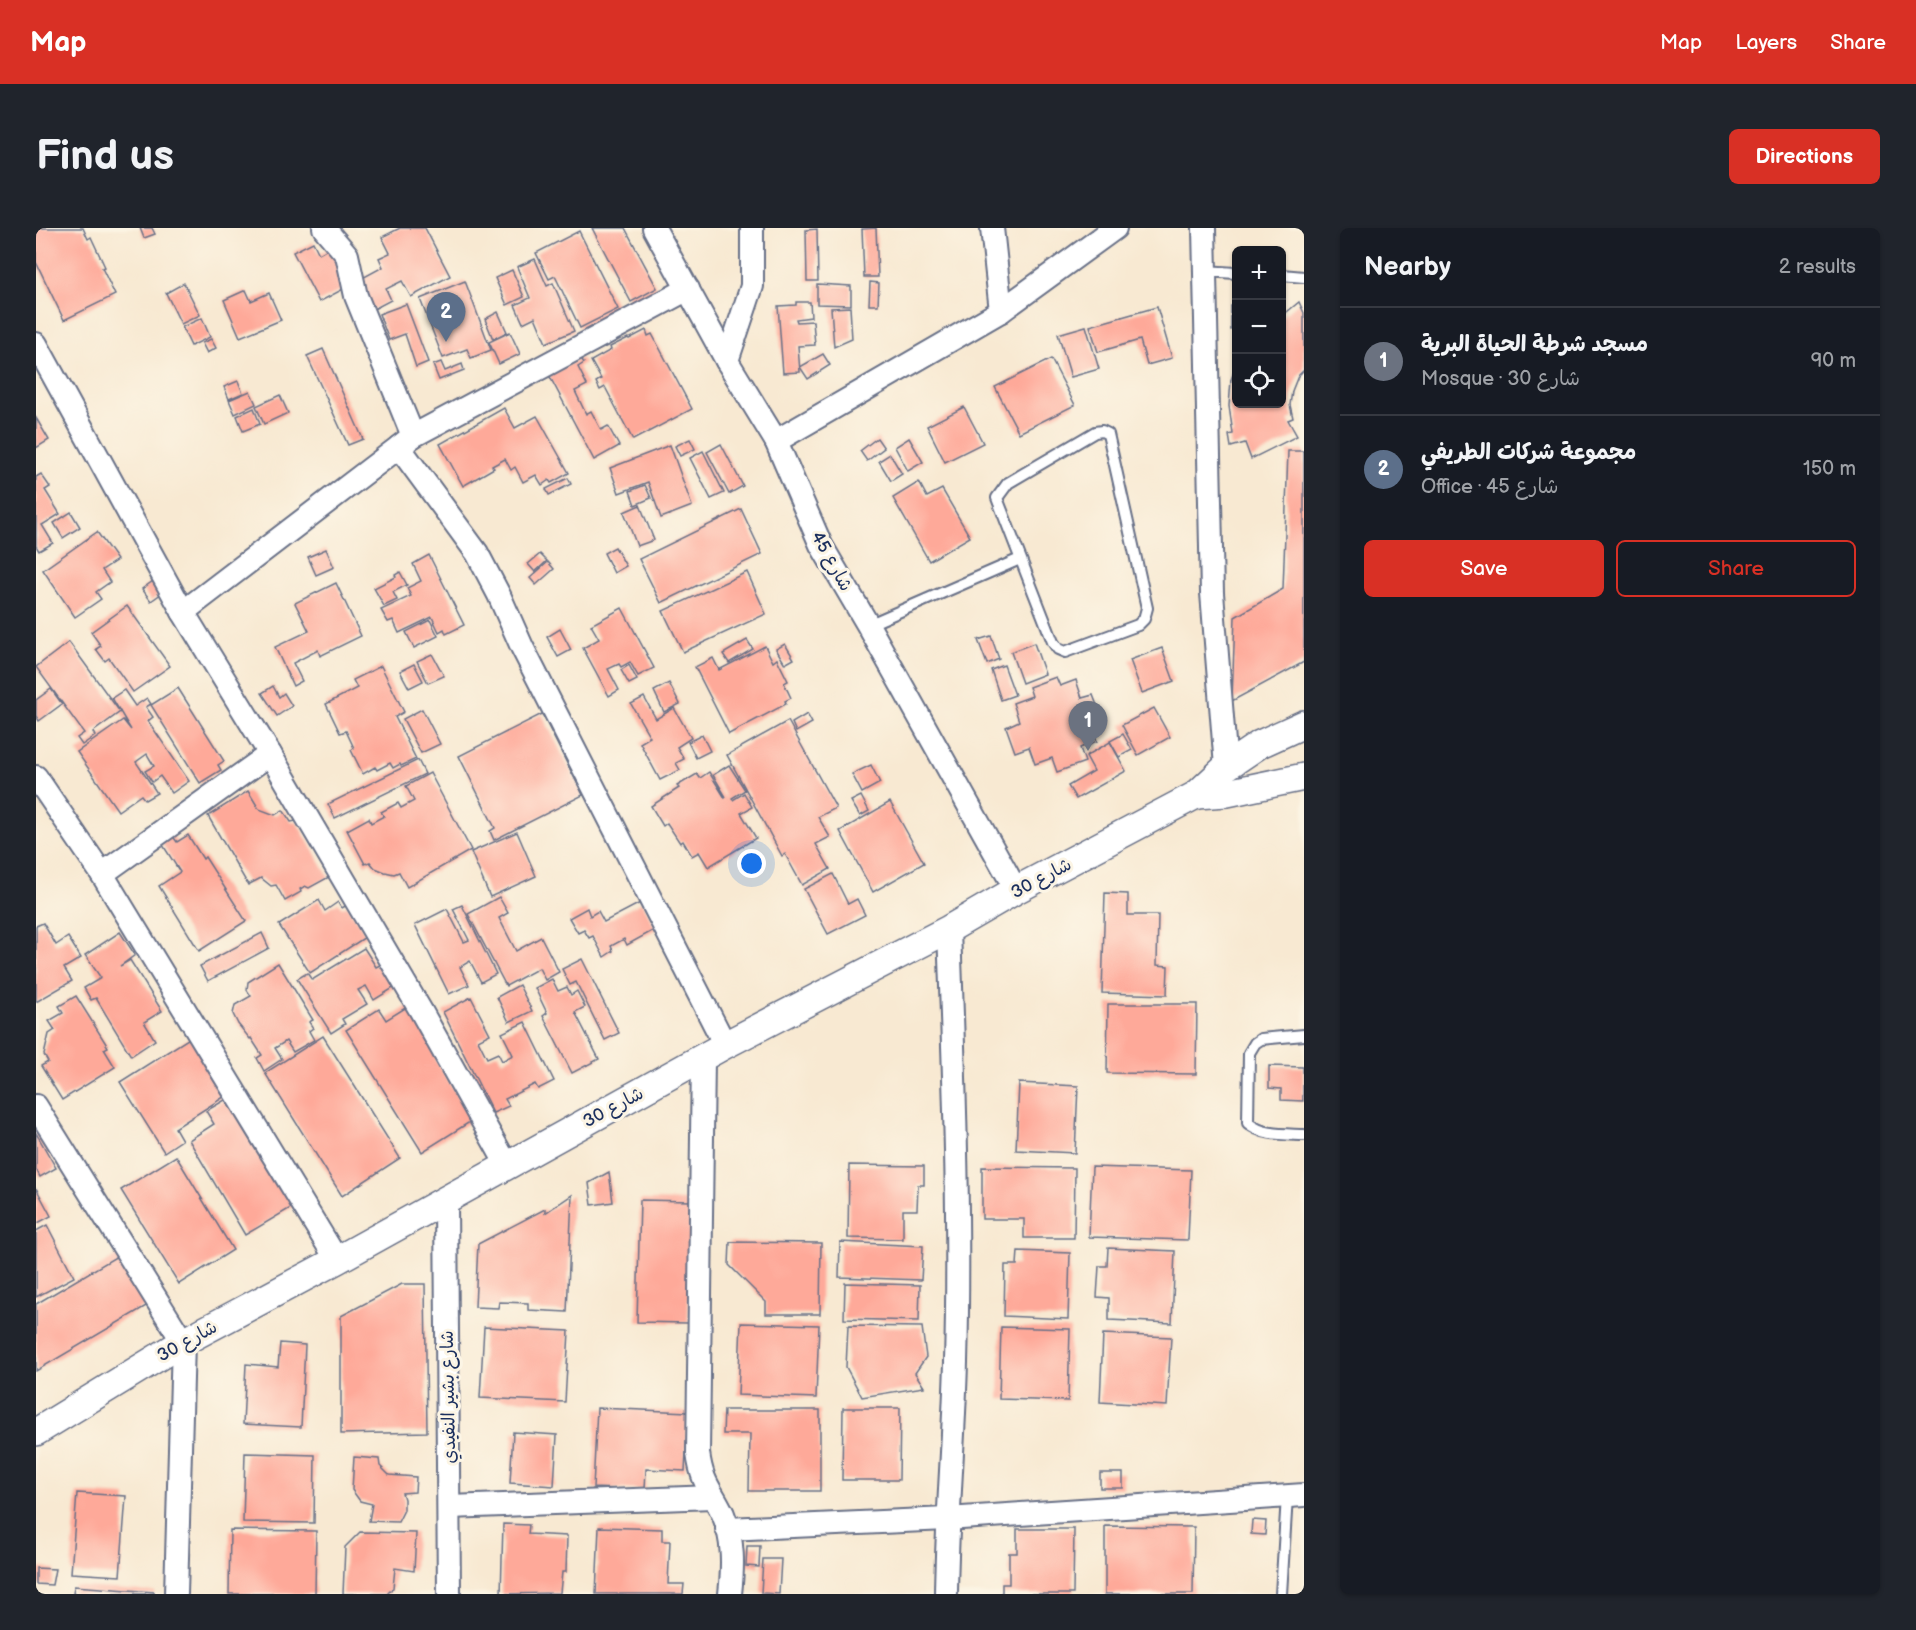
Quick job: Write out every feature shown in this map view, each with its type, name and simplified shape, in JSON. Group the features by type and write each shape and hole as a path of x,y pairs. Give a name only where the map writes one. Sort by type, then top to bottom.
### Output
{"street":[{"path":"324,228 347,255 356,296 406,441 477,553 499,595 714,1052 698,1453 700,1471 724,1516 727,1529 733,1561 730,1594"},
{"name":"شارع 45","path":"654,228 726,362 776,441 821,545 1016,890"},
{"path":"726,362 752,286 752,228"},
{"path":"992,228 1001,311"},
{"path":"776,441 1001,311 1115,228"},
{"path":"1204,228 1212,593 1226,767"},
{"path":"183,612 406,441 688,289"},
{"path":"36,344 183,612 270,754 421,1011 507,1165"},
{"name":"شارع 30","path":"36,1432 183,1342 337,1260 714,1052 949,929 1016,890 1196,795 1226,767 1260,744 1304,724"},
{"path":"102,874 270,754"},
{"path":"36,777 102,874 337,1260"},
{"name":"شارع 30","path":"1196,795 1227,793 1304,777"},
{"path":"946,1594 947,1519 956,1363 957,1281 954,1066 949,929"},
{"path":"36,1106 183,1342 176,1594"},
{"name":"شارع بشير النفيدي","path":"446,1200 449,1594"},
{"path":"727,1529 947,1519 1296,1495"},
{"path":"449,1507 713,1497"}],"lane":[{"path":"1205,271 1232,273"},
{"path":"1286,275 1304,276"},
{"path":"1102,431 1108,434 1147,608 1144,618 1138,624 1065,652 1058,649 1053,642 1020,559 997,498 1002,489 1008,483 1095,432 1102,431"},
{"path":"868,625 1020,559"},
{"path":"1304,1035 1262,1039 1255,1043 1249,1053 1248,1123 1256,1130 1263,1132 1304,1135"},
{"path":"1281,1594 1296,1495"}],"building":[{"path":"36,228 83,228 88,239 91,237 115,295 64,320 36,262"},
{"path":"140,228 152,228 155,234 144,238"},
{"path":"400,228 425,228 450,276 411,297 402,281 386,289 391,300 370,311 355,282 383,267 379,258 390,253 382,237"},
{"path":"592,228 625,228 657,288 631,302"},
{"path":"876,228 878,277 864,277 862,229"},
{"path":"817,229 818,281 807,281 806,230"},
{"path":"579,231 618,309 580,328 555,276 549,279 536,253"},
{"path":"313,242 319,254 331,247 351,285 319,302 293,252"},
{"path":"535,259 547,286 553,283 574,331 546,343 535,317 523,323 515,305 530,298 517,267"},
{"path":"512,270 524,297 507,305 495,278"},
{"path":"465,281 491,350 471,358 467,349 443,358 420,299"},
{"path":"870,282 879,283 878,305 869,305"},
{"path":"184,283 200,315 181,324 166,293"},
{"path":"817,284 851,286 851,305 817,304"},
{"path":"246,290 251,301 269,293 281,320 240,337 224,300"},
{"path":"796,302 810,302 811,317 796,319 797,322 813,321 815,345 798,346 800,372 783,373 778,306 796,305"},
{"path":"1299,302 1304,313 1304,370 1298,376 1292,391 1290,405 1293,418 1288,420 1297,436 1251,459 1245,443 1231,447 1229,435 1233,434 1229,406 1231,380 1232,377 1232,408 1286,408 1286,313"},
{"path":"406,304 428,362 416,367 405,334 389,340 379,314"},
{"path":"1231,306 1232,306 1232,330"},
{"path":"850,307 852,339 834,347 831,308"},
{"path":"1157,307 1172,358 1147,365 1140,340 1098,352 1090,326"},
{"path":"498,312 507,332 493,339 485,319"},
{"path":"202,318 210,337 191,346 182,327"},
{"path":"1086,326 1099,369 1071,377 1058,334"},
{"path":"646,330 648,336 652,334 692,409 633,440 605,387 600,390 596,382 601,379 591,361 611,350 610,347"},
{"path":"510,332 520,354 499,364 489,342"},
{"path":"211,339 216,348 207,353 202,343"},
{"path":"323,349 363,439 348,445 307,356"},
{"path":"823,354 830,365 808,379 800,367"},
{"path":"581,358 584,363 578,367 587,385 575,391 586,414 591,411 601,430 608,426 619,446 594,460 549,375"},
{"path":"1051,359 1075,405 1019,433 995,387"},
{"path":"441,362 445,371 462,364 464,370 439,380 433,365"},
{"path":"238,381 243,393 229,399 224,387"},
{"path":"250,391 256,404 235,414 229,400"},
{"path":"280,395 288,413 264,424 256,406"},
{"path":"964,407 983,443 945,462 927,426"},
{"path":"254,408 260,424 243,431 237,416"},
{"path":"504,408 515,428 537,416 569,473 551,483 549,480 542,485 536,475 523,482 515,467 511,470 505,459 463,486 440,444"},
{"path":"36,418 49,440 36,448"},
{"path":"877,438 884,448 867,461 860,451"},
{"path":"909,438 923,462 908,471 895,447"},
{"path":"690,439 695,449 680,456 675,446"},
{"path":"721,444 743,486 729,494 707,452"},
{"path":"670,445 692,506 661,518 648,482 619,493 610,468"},
{"path":"703,451 724,493 711,499 690,458"},
{"path":"1288,451 1304,451 1304,662 1232,701 1235,617 1283,589"},
{"path":"890,454 902,474 891,481 879,461"},
{"path":"41,474 50,487 45,490 60,514 42,525 53,543 39,551 36,546 36,477"},
{"path":"568,478 571,484 549,495 546,489"},
{"path":"919,482 927,497 942,489 970,537 929,561 893,498"},
{"path":"645,485 651,498 635,505 630,491"},
{"path":"640,505 654,540 637,546 624,512"},
{"path":"741,509 762,554 661,603 639,559"},
{"path":"71,512 80,527 63,538 54,523"},
{"path":"97,532 117,560 102,570 110,582 96,592 101,599 75,617 43,570"},
{"path":"615,547 626,566 614,573 604,553"},
{"path":"326,549 334,567 316,575 308,557"},
{"path":"540,554 547,561 535,572 528,564"},
{"path":"429,555 464,625 446,634 444,629 439,632 432,617 399,633 393,620 388,622 381,610 411,596 407,588 421,581 413,564"},
{"path":"548,562 554,569 536,585 530,578"},
{"path":"400,572 407,585 393,592 397,600 384,606 374,588 396,577 395,575"},
{"path":"747,572 766,614 683,652 663,611"},
{"path":"160,576 169,588 151,601 142,589"},
{"path":"336,583 361,636 320,656 318,650 293,663 302,681 293,686 275,647 309,631 295,603"},
{"path":"127,606 170,666 133,692 109,658 105,661 96,649 101,646 91,632"},
{"path":"622,608 654,668 638,676 630,662 621,667 619,664 608,669 619,690 609,696 583,648 599,639 591,625"},
{"path":"430,620 438,636 414,648 406,632"},
{"path":"560,629 571,650 558,657 547,637"},
{"path":"991,636 999,659 987,664 978,640"},
{"path":"747,640 753,649 729,663 723,654"},
{"path":"69,642 120,712 93,732 95,736 82,745 77,738 84,733 36,667"},
{"path":"1034,643 1045,674 1022,683 1011,652"},
{"path":"785,644 794,659 785,664 776,649"},
{"path":"765,646 773,662 777,659 788,681 784,683 791,698 785,701 786,704 729,734 695,667 713,658 719,670"},
{"path":"1162,648 1174,681 1142,693 1130,660"},
{"path":"432,654 444,676 428,683 417,661"},
{"path":"414,664 423,681 409,688 400,671"},
{"path":"629,665 637,680 629,684 621,670"},
{"path":"1004,665 1015,695 1001,700 991,670"},
{"path":"381,666 404,712 395,717 416,759 393,768 390,763 377,770 375,767 363,774 351,750 354,748 346,731 340,733 326,704 357,688 353,680"},
{"path":"1056,677 1060,686 1076,680 1082,698 1093,695 1103,721 1092,725 1097,741 1080,748 1085,762 1057,772 1052,758 1035,764 1029,747 1015,752 1006,727 1019,721 1013,703 1032,696 1029,687"},
{"path":"669,683 680,704 664,712 654,691"},
{"path":"273,686 279,697 284,693 292,706 277,716 262,693"},
{"path":"178,688 224,761 218,765 221,770 200,783 151,705"},
{"path":"51,689 62,704 39,721 36,716 36,700"},
{"path":"124,690 135,706 147,698 151,704 146,707 153,717 148,721 189,781 172,793 160,776 152,782 145,771 154,766 147,754 136,762 157,793 145,800 141,795 118,811 77,752 123,720 131,730 112,698"},
{"path":"644,697 656,719 674,708 691,738 677,747 684,759 676,763 680,770 660,780 640,743 650,737 631,704"},
{"path":"1154,708 1170,737 1138,755 1122,725"},
{"path":"422,709 440,744 421,753 403,719"},
{"path":"542,714 583,795 494,840 490,831 495,828 459,756"},
{"path":"807,714 812,723 796,732 792,723"},
{"path":"788,721 836,808 818,817 830,837 816,844 830,869 802,885 785,854 782,856 727,755"},
{"path":"1123,734 1132,750 1119,757 1110,741"},
{"path":"702,735 710,751 696,758 688,742"},
{"path":"1110,742 1126,771 1076,799 1068,786 1094,771 1086,756"},
{"path":"418,760 425,774 335,818 328,804"},
{"path":"729,765 745,790 732,798 733,800 744,793 752,807 741,813 756,838 708,867 699,852 692,856 683,841 680,843 667,823 663,826 651,806 697,774 700,778 709,772 725,798 713,775"},
{"path":"871,765 880,783 862,793 852,774"},
{"path":"430,773 471,850 407,887 399,872 394,874 385,872 375,868 370,862 365,864 347,830 369,818 371,823 384,816 381,812 398,803 401,808 414,801 406,786"},
{"path":"248,791 259,809 275,815 283,810 291,822 296,821 329,877 309,888 305,886 300,889 301,892 285,901 276,885 271,886 261,878 248,885 208,816"},
{"path":"861,796 869,811 860,816 851,801"},
{"path":"890,802 924,863 873,892 840,831"},
{"path":"517,832 536,876 490,897 471,852"},
{"path":"172,835 177,842 188,835 246,921 199,951 159,886 180,872 161,842"},
{"path":"833,874 848,904 857,899 865,915 828,934 804,889"},
{"path":"1105,893 1128,894 1128,915 1158,915 1157,965 1168,966 1167,995 1102,993"},
{"path":"499,897 508,913 499,918 516,951 541,937 559,972 545,980 539,968 506,986 468,914"},
{"path":"319,900 325,911 338,902 342,908 347,905 367,936 310,973 279,925"},
{"path":"642,902 656,929 627,945 624,939 611,946 613,951 604,957 593,936 589,938 584,930 578,933 569,918 587,908 590,916 598,911 604,922"},
{"path":"462,905 496,974 481,982 470,961 460,967 469,985 449,994 415,925 447,909 464,942 469,940 453,909"},
{"path":"43,923 56,945 68,937 81,958 64,968 72,981 36,1002 36,926"},
{"path":"120,932 135,955 120,966 130,960 162,1011 144,1022 155,1040 131,1056 96,998 91,1000 84,988 101,978 85,955"},
{"path":"262,933 269,948 208,981 200,966"},
{"path":"364,948 376,967 382,964 395,987 374,1000 366,986 358,990 367,1004 342,1019 345,1024 331,1033 297,979 307,973 312,980"},
{"path":"582,959 619,1033 605,1040 576,982 570,985 562,969"},
{"path":"278,963 313,1020 309,1022 313,1028 309,1031 314,1040 293,1052 286,1041 275,1048 282,1059 264,1071 257,1058 262,1055 233,1014 235,1005 251,996 247,990 248,982"},
{"path":"552,979 558,991 567,987 571,995 577,991 585,1007 575,1012 599,1059 572,1073 543,1016 547,1013 535,988"},
{"path":"519,985 532,1011 509,1022 497,997"},
{"path":"76,996 108,1047 104,1049 115,1067 62,1100 41,1066 48,1062 44,1055 49,1034 55,1030 49,1021 63,1013 59,1006"},
{"path":"471,997 490,1034 478,1040 487,1058 498,1053 502,1061 513,1055 502,1033 525,1022 554,1081 538,1089 535,1084 505,1099 509,1106 493,1113 443,1012"},
{"path":"1108,1004 1197,1004 1196,1074 1107,1073"},
{"path":"410,1005 441,1055 435,1059 473,1120 422,1152 346,1030 379,1009 386,1020"},
{"path":"323,1036 400,1158 342,1196 265,1073"},
{"path":"191,1037 227,1095 175,1128 182,1140 164,1152 120,1082"},
{"path":"1269,1066 1303,1067 1303,1101 1281,1100 1281,1089 1269,1088"},
{"path":"1019,1083 1078,1086 1075,1153 1016,1150"},
{"path":"230,1097 294,1206 245,1235 189,1140 214,1124 206,1111"},
{"path":"36,1133 56,1168 40,1177 36,1169"},
{"path":"176,1156 233,1250 179,1284 121,1190"},
{"path":"849,1165 924,1166 924,1185 918,1185 917,1210 903,1210 903,1239 848,1238"},
{"path":"982,1167 1075,1168 1074,1238 1024,1238 1024,1219 982,1219"},
{"path":"1092,1167 1191,1170 1188,1240 1089,1237"},
{"path":"609,1172 613,1202 592,1205 589,1183"},
{"path":"36,1188 51,1216 36,1224"},
{"path":"572,1195 567,1312 528,1310 528,1303 499,1302 498,1308 475,1307 478,1244 545,1209 545,1213"},
{"path":"640,1200 691,1201 688,1323 637,1322"},
{"path":"47,1225 74,1277 36,1297 36,1231"},
{"path":"730,1242 821,1243 820,1314 766,1314 766,1302 729,1265"},
{"path":"840,1242 923,1246 921,1280 839,1277"},
{"path":"1108,1248 1175,1251 1172,1323 1109,1320 1109,1298 1097,1297 1099,1266 1107,1266"},
{"path":"1018,1251 1070,1253 1068,1319 1004,1316 1005,1265 1017,1265"},
{"path":"124,1252 153,1302 36,1371 36,1304"},
{"path":"845,1283 920,1285 919,1321 844,1319"},
{"path":"402,1284 425,1284 427,1432 341,1434 341,1316"},
{"path":"741,1323 819,1325 816,1398 738,1395"},
{"path":"848,1326 922,1327 926,1357 915,1373 924,1387 862,1397 846,1367"},
{"path":"484,1327 569,1331 565,1402 480,1398"},
{"path":"1001,1327 1070,1329 1068,1401 999,1399"},
{"path":"1103,1334 1171,1337 1167,1406 1100,1402"},
{"path":"280,1343 305,1345 301,1427 243,1424 246,1364 278,1367"},
{"path":"597,1408 688,1412 685,1471 646,1469 645,1490 593,1488"},
{"path":"843,1408 900,1408 899,1480 842,1480"},
{"path":"724,1410 820,1410 820,1491 749,1491 750,1434 723,1434"},
{"path":"513,1432 557,1435 554,1486 510,1483"},
{"path":"245,1453 315,1455 314,1523 243,1522"},
{"path":"354,1457 379,1459 380,1466 389,1475 416,1477 415,1492 402,1493 404,1510 398,1522 369,1521 372,1504 360,1501 352,1490"},
{"path":"1100,1473 1123,1473 1123,1488 1100,1488"},
{"path":"77,1493 126,1496 120,1576 71,1573"},
{"path":"1252,1520 1266,1521 1265,1535 1251,1534"},
{"path":"503,1524 529,1525 528,1534 567,1536 566,1572 562,1572 560,1593 501,1594"},
{"path":"1105,1526 1194,1527 1193,1594 1105,1594"},
{"path":"599,1527 662,1529 662,1541 670,1541 668,1584 684,1584 683,1594 596,1594"},
{"path":"1017,1529 1074,1529 1073,1594 1002,1594 1002,1584 1009,1584 1009,1553 1017,1553"},
{"path":"230,1530 316,1531 315,1594 229,1594"},
{"path":"360,1532 416,1533 414,1571 395,1568 393,1588 387,1594 343,1594 345,1547"},
{"path":"747,1546 760,1546 759,1567 746,1566"},
{"path":"763,1559 781,1559 779,1594 761,1593"},
{"path":"36,1568 55,1569 52,1585 36,1584"},
{"path":"74,1586 154,1592 154,1594 73,1594"}],"place":[{"name":"مجموعة شركات الطريفي","path":"446,342"},
{"name":"مسجد شرطة الحياة البرية","path":"1088,751"}]}
